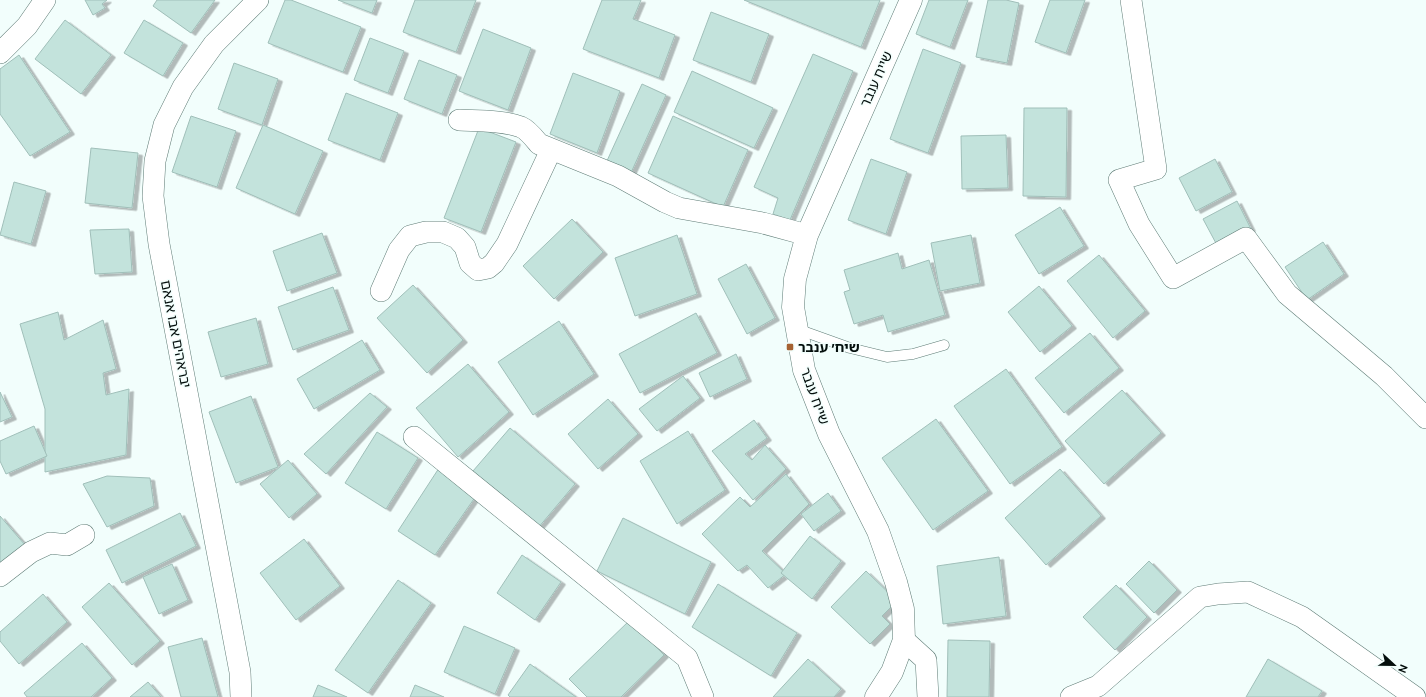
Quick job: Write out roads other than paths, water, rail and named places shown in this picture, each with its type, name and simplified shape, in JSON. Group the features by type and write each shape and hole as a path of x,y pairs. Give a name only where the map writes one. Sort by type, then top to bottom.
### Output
{"street":[{"path":"0,52 27,26 45,0"},
{"name":"יבראהים אבו אנאם","path":"242,697 240,672 159,244 152,196 155,161 164,125 183,87 214,44 258,0"},
{"name":"שייח ענבר","path":"876,697 892,672 904,640 904,609 878,531 830,434 804,370 793,307 795,278 807,235 911,0"},
{"path":"1131,0 1156,169 1118,180 1139,224 1173,278 1246,238 1287,294 1384,376 1426,418"},
{"path":"459,120 508,123 522,127 532,135 539,144 618,176 679,208 762,223 807,235"},
{"path":"381,291 399,250 410,236 426,232 443,232 457,238 465,247 470,263 478,270 488,268 494,263 507,244 551,150"},
{"path":"414,437 687,658 703,697"},
{"path":"0,576 31,552 50,543 67,545 84,535"},
{"path":"1071,697 1098,686 1200,597 1248,592 1302,617 1415,697"},
{"path":"904,640 926,660 928,697"}],"lane":[{"path":"797,328 850,348 887,357 913,354 944,345"}],"place":[{"name":"שיח׳ ענבר","path":"790,347"}]}
